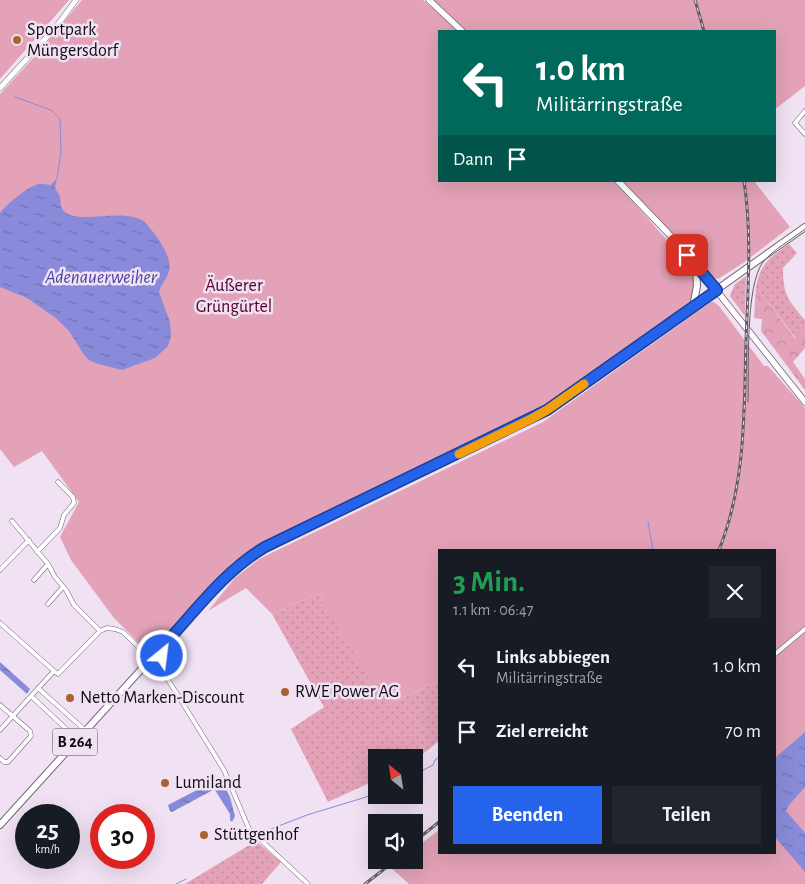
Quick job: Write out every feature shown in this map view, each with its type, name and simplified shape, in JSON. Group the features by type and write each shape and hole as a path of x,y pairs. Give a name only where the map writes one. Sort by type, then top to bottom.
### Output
{"main road":[{"path":"430,0 461,30"},
{"path":"619,182 717,290 805,402"},
{"name":"B 264","path":"0,825 226,576 248,557 547,410 805,227"},
{"path":"693,307 697,286 696,266"}],"street":[{"path":"0,88 56,27 76,0"},
{"path":"805,111 795,123 805,134"},
{"path":"37,552 60,528 64,515 74,503 73,497 58,482"},
{"path":"12,521 48,564 74,604 100,631"},
{"path":"0,570 29,540"},
{"path":"34,580 48,564"},
{"path":"48,604 63,587"},
{"path":"0,623 58,674 100,631 107,628 123,632 163,672 224,770 244,821 255,836 308,884"},
{"path":"776,653 805,629"},
{"path":"162,647 163,672"},
{"path":"0,730 54,671"},
{"path":"38,688 86,731"},
{"path":"31,696 77,740"},
{"path":"0,705 30,731 31,738 8,762 4,762 0,758"},
{"path":"62,725 70,717"}],"green space":[{"name":"Sportpark Müngersdorf","path":"0,0 69,0 0,79"},
{"name":"Äußerer Grüngürtel","path":"82,0 423,0 458,30 438,30 438,182 614,182 688,264 692,274 694,293 689,303 537,411 267,541 232,563 150,654 114,618 71,560 60,537 79,502 42,451 14,467 0,449 0,94 39,52"},
{"path":"433,0 805,0 805,86 776,108 776,30 464,30"},
{"path":"624,182 755,182 790,227 743,263 718,279 713,277"},
{"path":"789,244 797,253 783,268 785,291 805,320 805,328 796,338 756,287 767,261"},
{"path":"746,276 745,316 730,296 735,284"},
{"path":"756,287 795,338 805,328 805,348 793,362 805,379 805,390 761,331 762,319 754,318"},
{"path":"711,302 714,302 764,366 768,366 805,408 805,884 409,884 392,869 423,869 423,842 438,831 438,854 776,854 776,549 438,549 438,681 386,706 324,605 320,594 272,614 246,588 208,611 235,578 259,559 543,422"},
{"path":"438,550 386,706 438,681 438,742 423,754 423,749 368,749 368,784 328,802 291,729 324,707 272,614 320,594 324,605"},
{"path":"256,841 281,862 262,884 185,884"}],"water":[{"name":"Adenauerweiher","path":"57,178 55,188 60,196 61,207 70,215 79,217 125,216 135,218 145,222 166,251 169,271 159,292 170,322 171,336 168,346 155,358 122,370 89,360 69,331 57,319 27,298 0,287 0,213 29,188 41,184 51,185"},
{"path":"0,662 30,689 27,694 0,670"},
{"path":"805,732 805,787 786,811 805,833 805,872 776,838 776,757"},
{"path":"218,779 222,781 230,797 235,816 232,822 230,814 215,790 172,812 170,811 168,805"}],"waterway":[{"path":"15,97 51,110 60,119 61,152 57,178"},
{"path":"648,522 653,549"},
{"path":"423,770 433,765 438,758"},
{"path":"258,834 307,815 368,796"},
{"path":"176,884 186,879"}],"tram line":[{"path":"748,402 749,329 753,290 757,274 767,257 805,229"}],"railway":[{"path":"695,0 704,30"},
{"path":"719,549 728,525 734,499 739,473 744,421 749,261 744,182"},
{"path":"423,835 438,823"},
{"path":"365,884 384,869"}],"slow traffic":[{"path":"459,454 531,419 584,384"}],"place":[{"name":"Sportpark Müngersdorf","path":"17,40"},
{"name":"RWE Power AG","path":"285,692"},
{"name":"Netto Marken-Discount","path":"70,698"},
{"name":"Lumiland","path":"165,783"},
{"name":"Stüttgenhof","path":"204,835"}],"route":[{"path":"162,656 162,647 226,576 248,557 547,410 717,290 687,255"}]}
